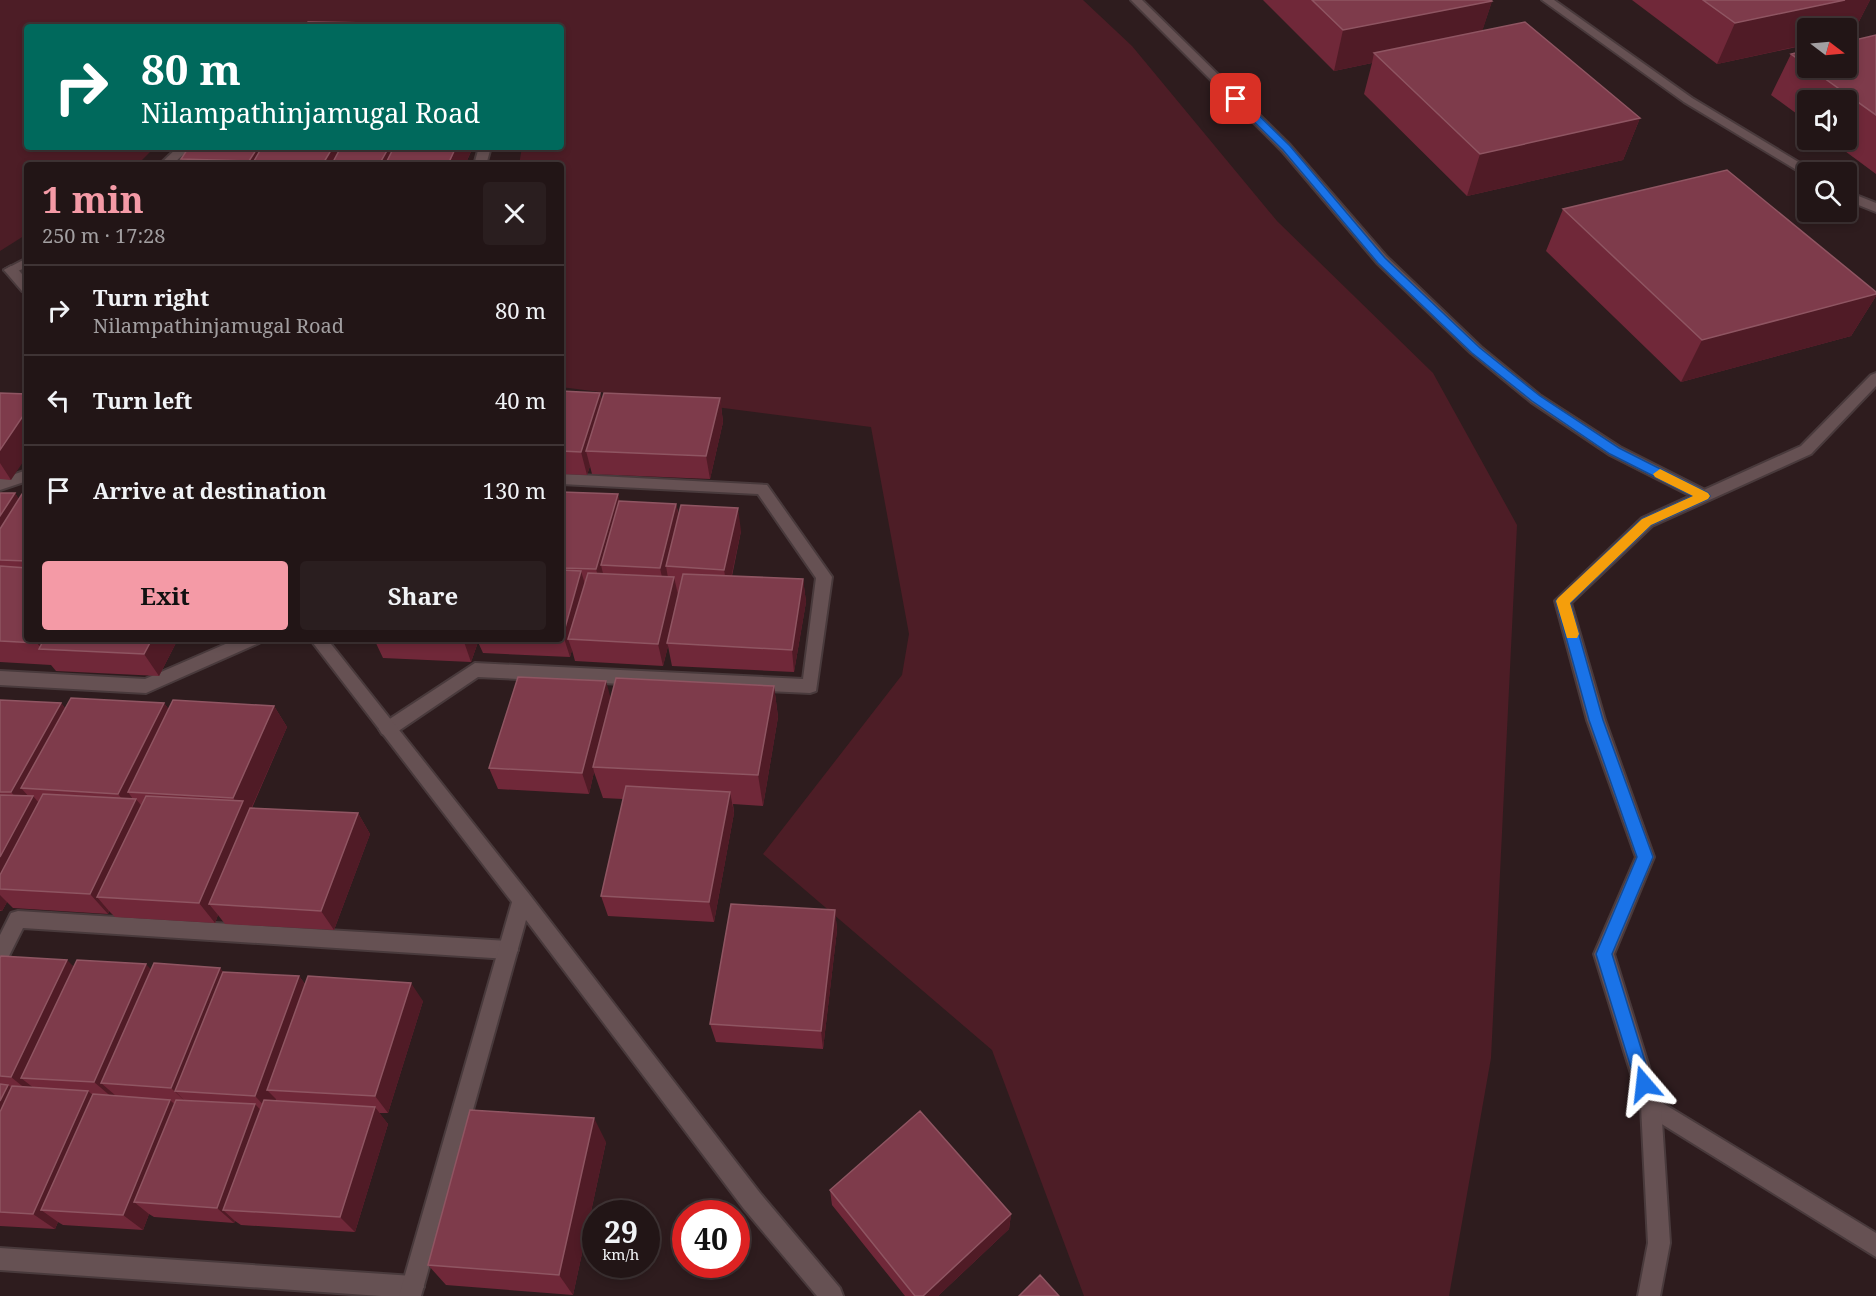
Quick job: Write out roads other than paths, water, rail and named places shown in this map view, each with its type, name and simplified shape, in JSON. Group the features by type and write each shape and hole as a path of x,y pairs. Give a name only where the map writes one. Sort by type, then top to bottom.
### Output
{"street":[{"path":"1136,0 1286,148 1382,260 1476,350 1536,399 1615,451 1704,496"},
{"path":"1547,0 1688,100 1797,165"},
{"path":"168,162 182,150"},
{"path":"1857,200 1876,208"},
{"path":"24,264 11,270 24,285"},
{"path":"1649,1296 1659,1243 1651,1106 1604,954 1645,857 1596,720 1563,601 1647,522 1806,450 1876,378"},
{"path":"0,485 24,476"},
{"path":"388,729 475,670 810,686 824,577 762,489 564,479"},
{"path":"0,678 146,686 246,642"},
{"path":"320,642 522,900 752,1201 832,1296"},
{"path":"0,1259 411,1291 522,900"},
{"path":"0,954 18,919 508,950"},
{"path":"1651,1106 1876,1246"}]}
